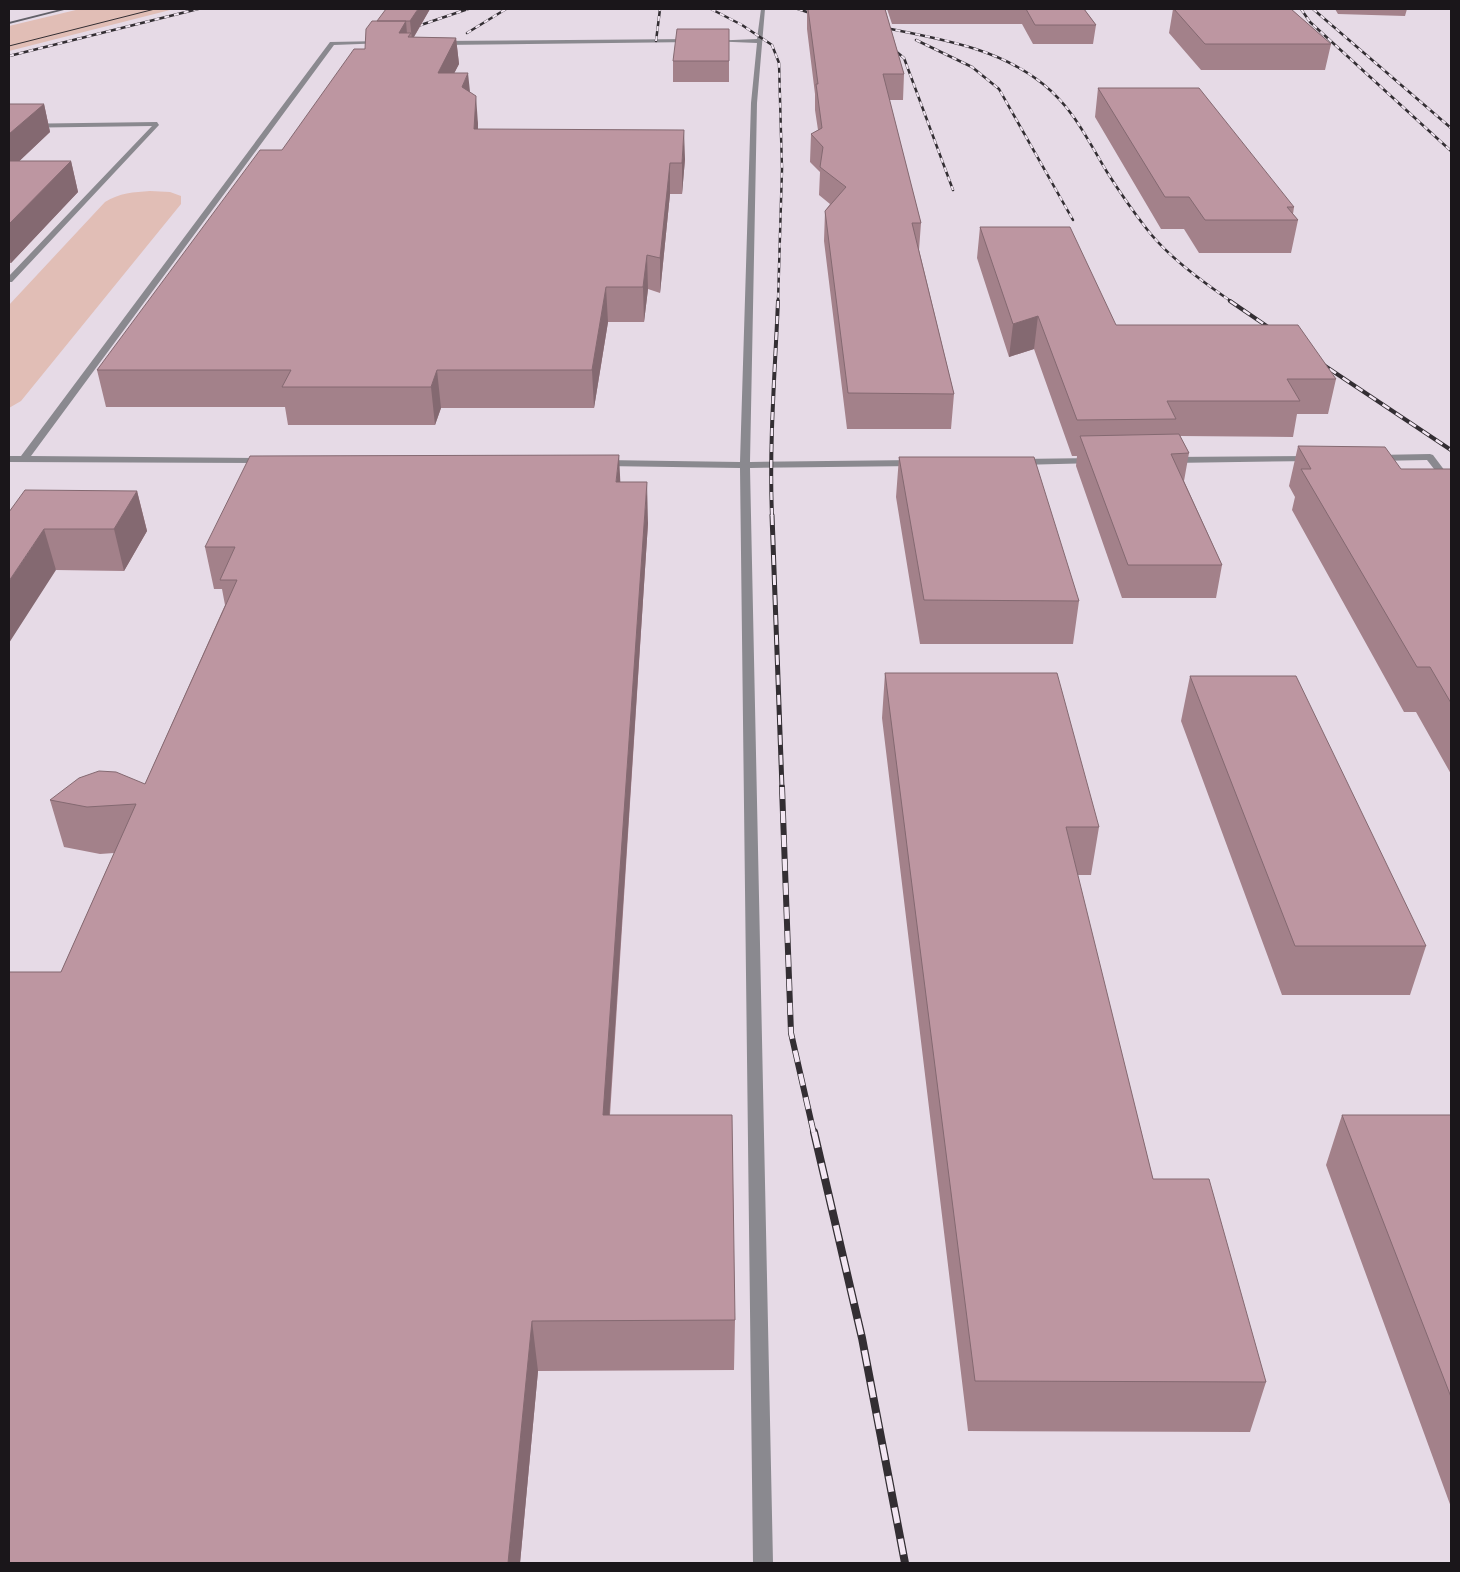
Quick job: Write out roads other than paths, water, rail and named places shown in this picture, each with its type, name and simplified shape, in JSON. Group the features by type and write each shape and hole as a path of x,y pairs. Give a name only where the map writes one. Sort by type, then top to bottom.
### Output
{"main road":[{"path":"9,22 66,9"}],"street":[{"path":"763,9 754,103 745,465 764,1563"},
{"path":"432,43 760,41"},
{"path":"24,459 332,43 392,43"},
{"path":"9,126 157,124 9,280"},
{"path":"1370,458 1430,457 1451,485"},
{"path":"1162,460 1321,458"},
{"path":"9,459 281,461"},
{"path":"1013,462 1102,461"},
{"path":"587,463 745,465 924,463"}],"tram line":[{"path":"9,46 155,9"}],"railway":[{"path":"9,56 198,9"},
{"path":"409,29 468,9"},
{"path":"467,33 506,9"},
{"path":"656,41 660,9"},
{"path":"711,9 742,25 772,45 779,63 782,169 778,302"},
{"path":"798,9 819,16"},
{"path":"1301,9 1310,22 1451,151"},
{"path":"1313,9 1451,128"},
{"path":"876,26 963,45 985,52 1025,71 1043,84 1072,114 1116,186 1164,249 1209,286 1232,302"},
{"path":"916,40 972,67 999,89 1073,220"},
{"path":"886,43 904,58 953,190"},
{"path":"772,516 772,435 778,301"},
{"path":"1230,301 1277,333"},
{"path":"1316,360 1451,450"},
{"path":"772,515 782,788"},
{"path":"782,787 791,1033 814,1134"},
{"path":"814,1132 862,1338 905,1563"}]}
